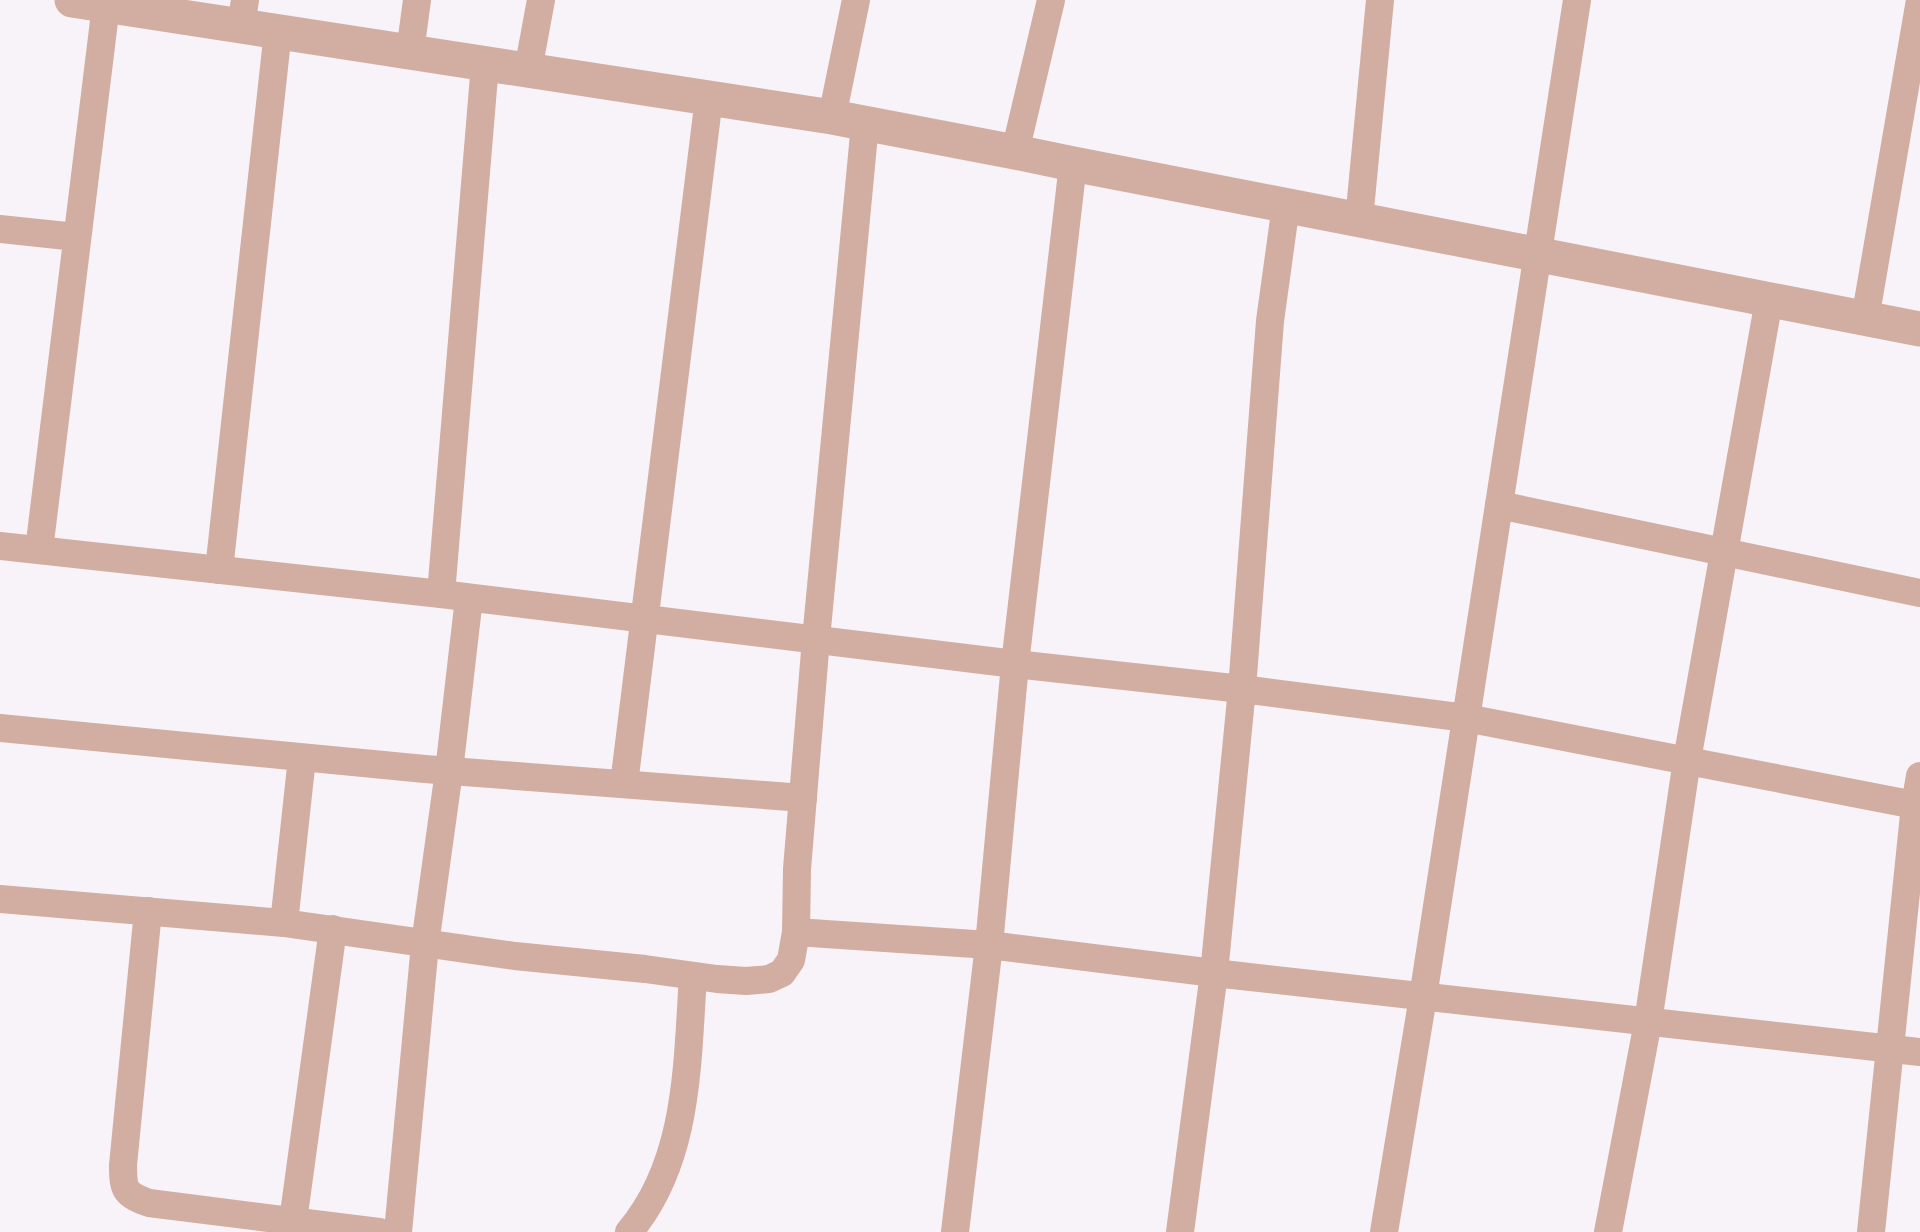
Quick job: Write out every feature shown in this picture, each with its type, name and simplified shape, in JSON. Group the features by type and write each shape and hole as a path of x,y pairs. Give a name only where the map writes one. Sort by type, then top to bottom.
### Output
{"street":[{"path":"72,0 106,5 243,13 278,31 832,117 1920,330"},
{"path":"410,52 417,0"},
{"path":"528,71 541,0"},
{"path":"832,117 856,0"},
{"path":"1016,152 1051,0"},
{"path":"1359,220 1380,0"},
{"path":"1384,1232 1423,997 1577,0"},
{"path":"1865,319 1920,0"},
{"path":"39,550 106,5"},
{"path":"219,570 278,31"},
{"path":"440,594 485,64"},
{"path":"624,783 709,98"},
{"path":"0,899 284,923 515,956 693,976 746,981 775,977 782,973 790,963 796,932 797,869 816,639 865,124"},
{"path":"955,1232 989,945 1016,664 1073,164"},
{"path":"1180,1232 1214,973 1242,689 1270,321 1286,205"},
{"path":"0,229 76,237"},
{"path":"1608,1232 1648,1022 1687,760 1769,300"},
{"path":"1499,505 1920,593"},
{"path":"0,546 645,618 1466,718 1918,805"},
{"path":"398,1232 425,944 469,598"},
{"path":"0,728 449,771 803,797"},
{"path":"284,923 302,758"},
{"path":"1871,1232 1920,776"},
{"path":"148,911 122,1165 126,1191 149,1203 280,1224 379,1232"},
{"path":"280,1224 333,929"},
{"path":"796,932 989,945 1214,973 1920,1052"},
{"path":"629,1232 645,1213 667,1169 678,1129 685,1084 693,976"}]}
